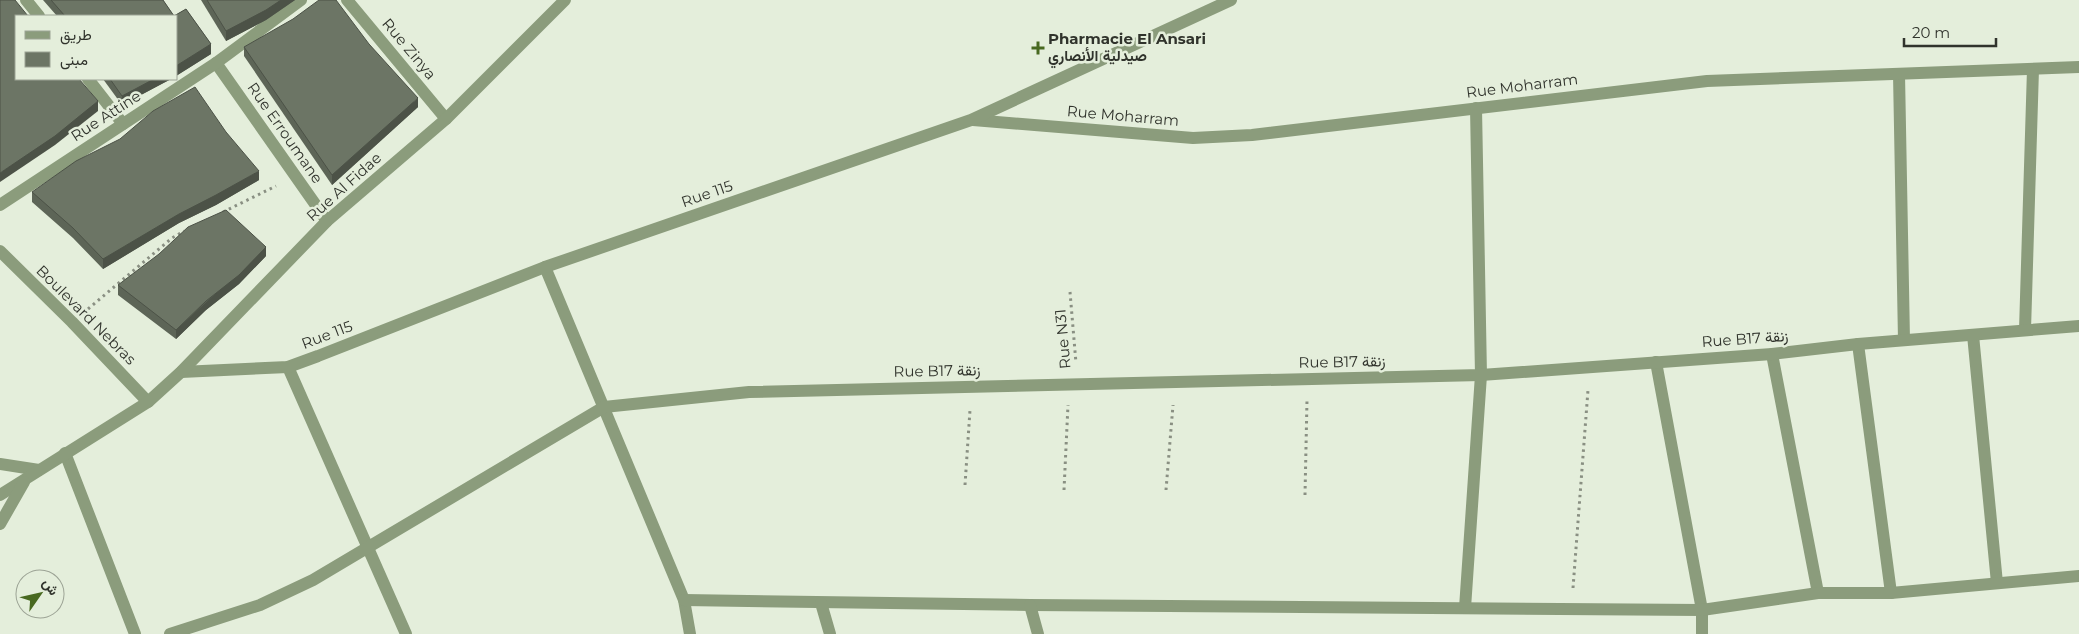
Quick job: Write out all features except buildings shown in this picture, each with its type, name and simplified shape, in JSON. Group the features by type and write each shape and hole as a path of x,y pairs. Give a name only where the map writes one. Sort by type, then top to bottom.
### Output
{"street":[{"path":"26,0 38,15"},
{"name":"Rue Attine","path":"0,205 216,63 301,0"},
{"name":"Rue Zinya","path":"347,0 446,119"},
{"name":"Rue Al Fidae","path":"148,402 181,372 327,221 446,119 565,0"},
{"name":"Rue 115","path":"181,372 288,366 545,267 971,120 1231,0"},
{"name":"Rue Erroumane","path":"216,63 327,221"},
{"name":"Rue Moharram","path":"971,120 1193,138 1252,135 1707,81 2079,67"},
{"path":"2025,330 2033,69"},
{"path":"1900,74 1904,340"},
{"path":"89,80 123,124"},
{"path":"1464,608 1481,375 1476,108"},
{"name":"Boulevard Nebras","path":"0,252 72,322 148,402"},
{"path":"545,267 684,600 690,634"},
{"name":"Rue B17 زنقة","path":"604,408 749,392 1481,375 1772,354 1858,344 2079,326"},
{"path":"1973,335 1997,584"},
{"path":"1858,344 1891,593"},
{"path":"1772,354 1818,594"},
{"path":"1656,362 1702,610 1702,634"},
{"path":"288,366 406,634"},
{"path":"0,495 148,402"},
{"path":"170,634 260,605 313,580 604,408"},
{"path":"64,454 135,634"},
{"path":"0,464 39,470"},
{"path":"0,524 26,480"},
{"path":"684,600 821,603 1702,610 1818,594 1891,593 2079,576"},
{"path":"821,603 830,634"},
{"path":"1030,605 1038,634"}],"path":[{"path":"216,216 297,176"},
{"path":"72,322 172,238 190,229"},
{"name":"Rue N31","path":"1064,490 1073,385 1070,292"},
{"path":"1572,608 1590,367"},
{"path":"1305,495 1307,379"},
{"path":"1166,490 1175,382"},
{"path":"965,486 972,387"}],"place":[{"name":"Pharmacie El Ansari صيدلية الأنصاري","path":"1038,48"}]}
